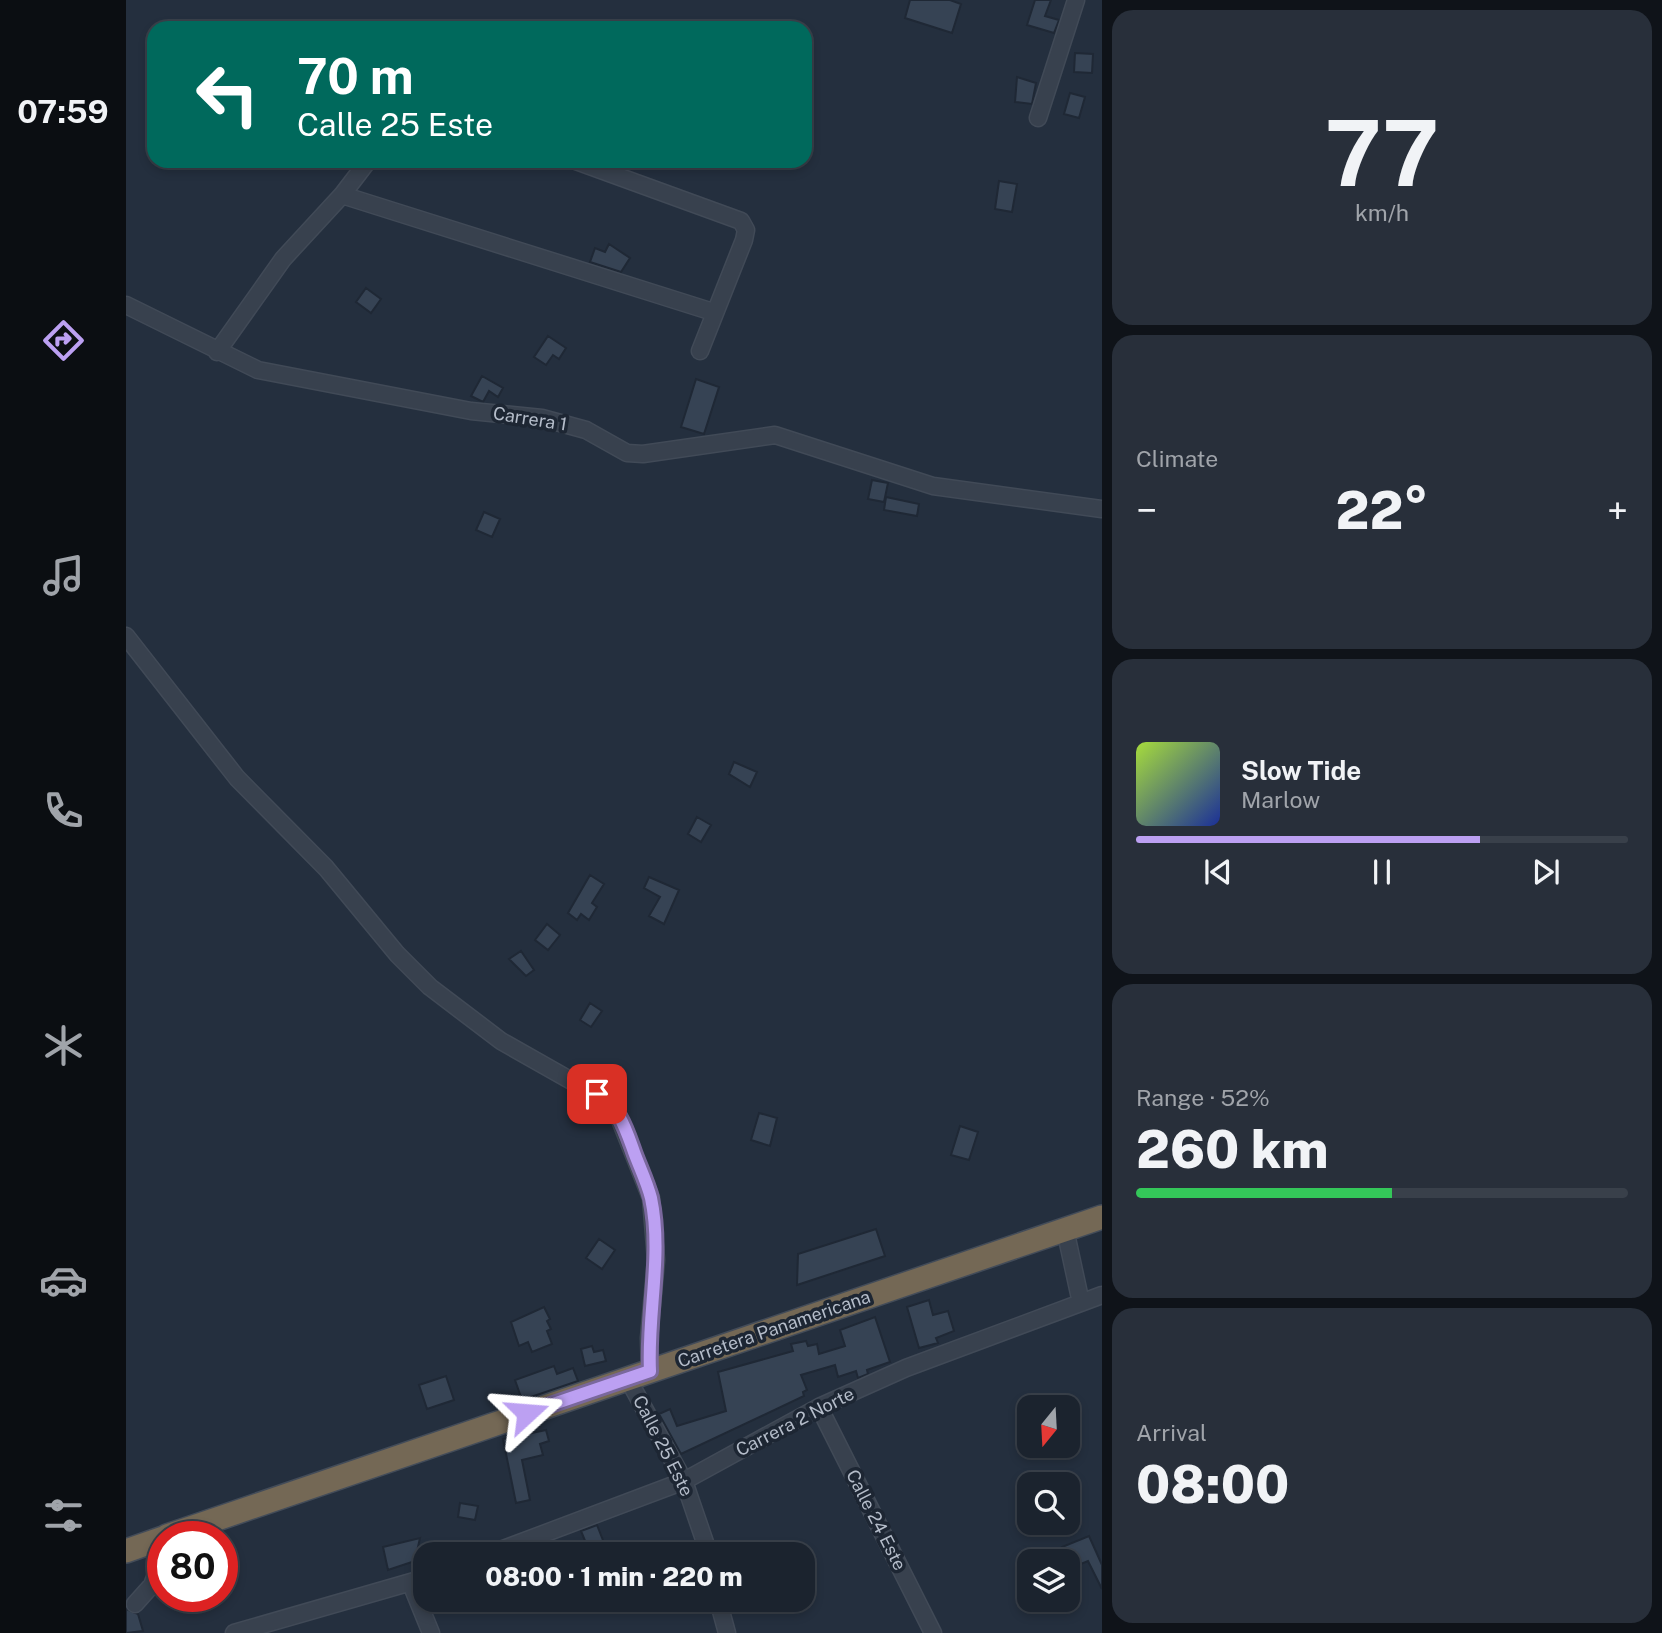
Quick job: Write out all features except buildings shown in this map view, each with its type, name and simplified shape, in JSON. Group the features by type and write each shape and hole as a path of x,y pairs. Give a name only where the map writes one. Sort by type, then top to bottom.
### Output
{"highway":[{"name":"Carretera Panamericana","path":"214,1521 1102,1217"},
{"name":"Carretera Panamericana","path":"126,1551 147,1544"}],"street":[{"path":"1038,118 1076,0"},
{"path":"217,352 283,260 363,168"},
{"path":"596,168 741,220 747,230 713,312 701,351"},
{"path":"342,195 713,312"},
{"name":"Carrera 1","path":"126,305 258,370 471,411 542,418 569,424 627,453 643,454 775,435 933,486 1102,509"},
{"name":"Calle 25 Este","path":"126,636 237,778 326,868 430,987 501,1041 555,1074 614,1105 622,1118 651,1198 656,1260 649,1338 650,1371"},
{"path":"1065,1230 1082,1303"},
{"name":"Carrera 2 Norte","path":"521,1542 684,1480 819,1407 906,1368 1102,1295"},
{"name":"Calle 25 Este","path":"628,1379 684,1480 705,1542"},
{"name":"Calle 24 Este","path":"819,1407 933,1633"},
{"path":"234,1633 413,1582"},
{"path":"135,1604 147,1591"},
{"path":"426,1612 431,1633"},
{"path":"721,1612 727,1633"}],"route":[{"path":"527,1413 650,1371 649,1338 656,1260 651,1198 622,1118 614,1105 597,1094"}]}
